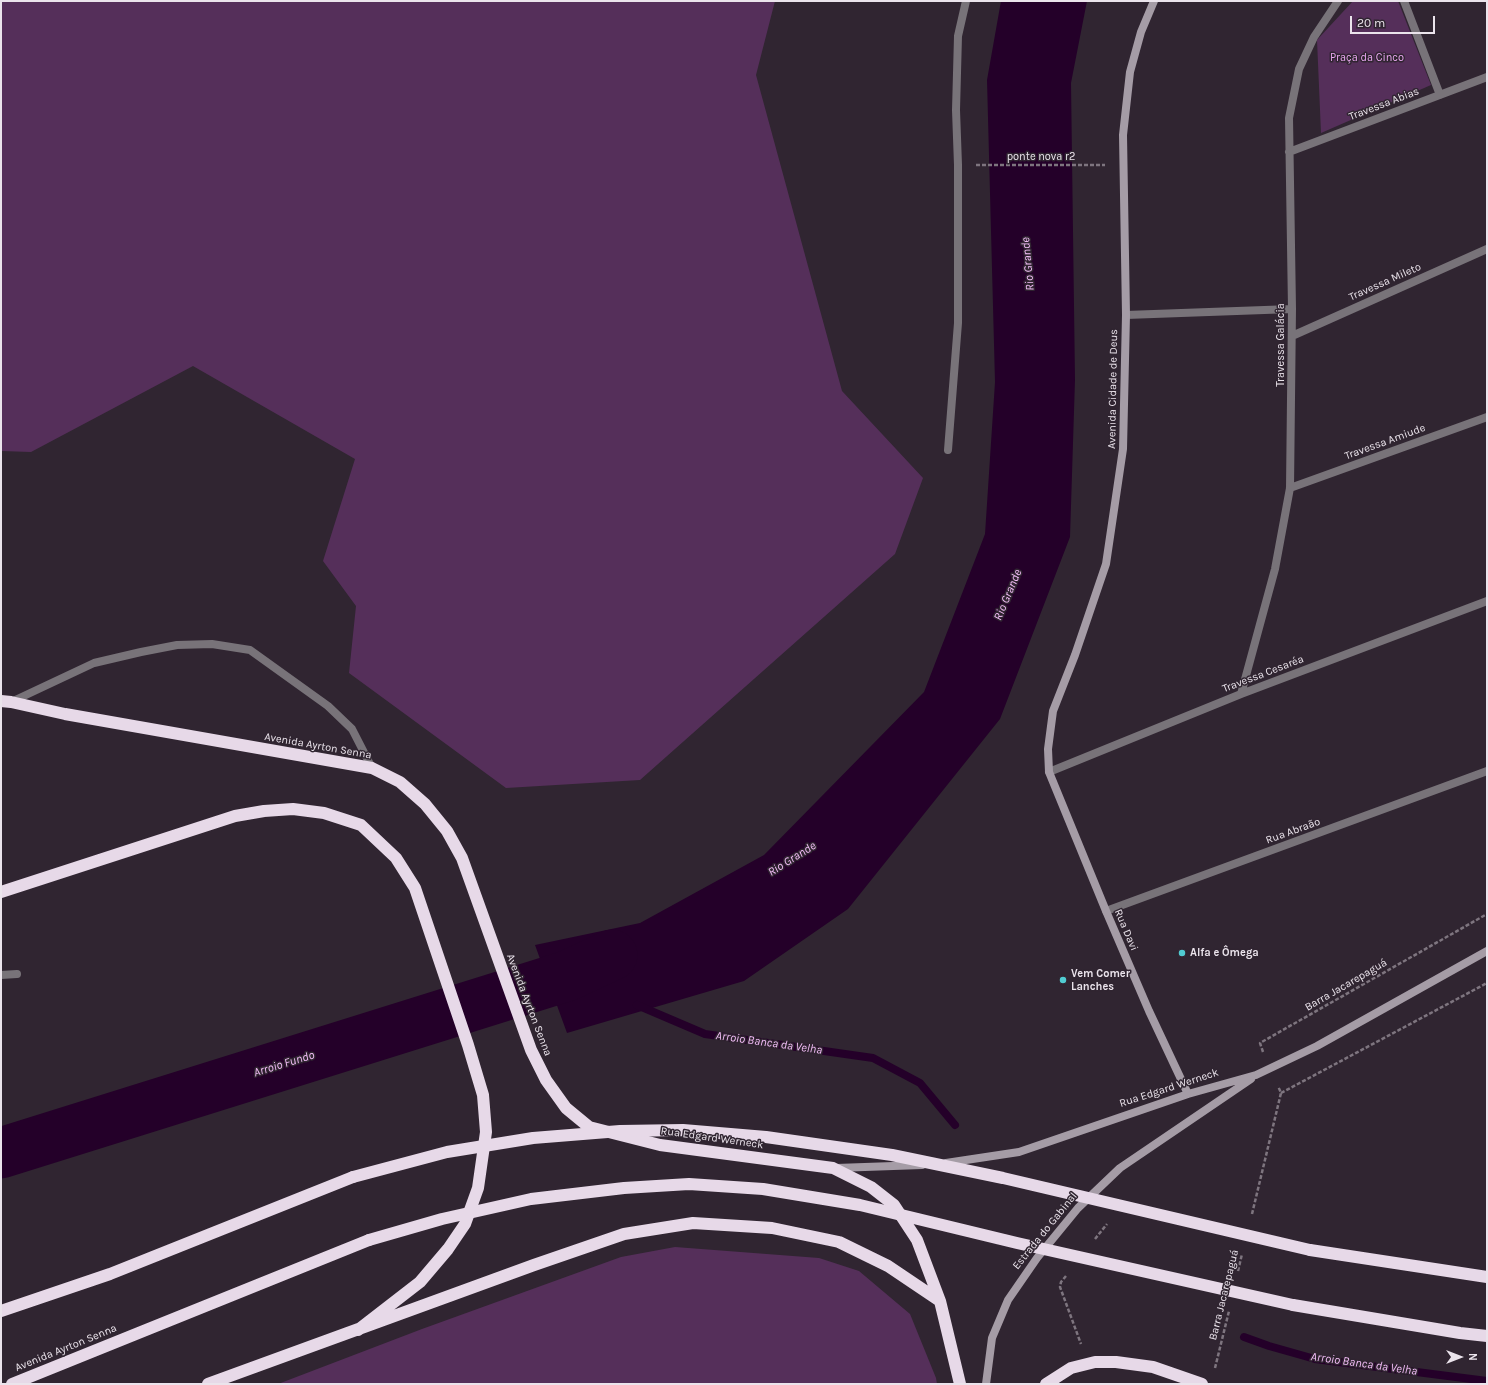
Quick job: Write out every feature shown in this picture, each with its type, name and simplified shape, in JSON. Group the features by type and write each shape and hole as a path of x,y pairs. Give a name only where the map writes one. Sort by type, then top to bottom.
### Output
{"highway":[{"name":"Avenida Ayrton Senna","path":"6,701 65,714 372,768 400,782 425,804 447,831 462,858 531,1050 543,1074 566,1108 589,1127"},
{"path":"1,892 235,816 264,811 293,809 324,813 361,825 396,858 415,888 468,1045 483,1096 486,1132 478,1188 465,1224 448,1249 420,1282 358,1330"},
{"name":"Rua Edgard Werneck","path":"589,1127 660,1145 833,1168 871,1187 894,1205 917,1240 940,1301"},
{"path":"1,1311 110,1274 353,1177 447,1152 533,1138 620,1131 683,1130 766,1137 892,1155 1003,1178 1310,1250 1487,1277"},
{"name":"Avenida Ayrton Senna","path":"12,1384 369,1240 442,1219 531,1199 624,1188 689,1184 763,1189 860,1205 1025,1245 1293,1305 1460,1334 1487,1336"},
{"path":"208,1384 534,1265 624,1234 693,1223 772,1228 839,1242 888,1266 940,1301 960,1384"},
{"path":"1046,1384 1071,1368 1095,1362 1116,1362 1153,1367 1202,1384"}],"street":[{"path":"948,450 958,323 958,165 956,110 958,36 966,1"},
{"name":"Avenida Cidade de Deus","path":"1049,772 1048,749 1053,711 1075,655 1106,564 1123,449 1126,315 1123,135 1130,72 1141,32 1154,1"},
{"name":"Travessa Galácia","path":"1240,694 1275,569 1290,488 1292,309 1289,118 1299,69 1314,37 1338,1"},
{"path":"1404,1 1440,94"},
{"name":"Travessa Abias","path":"1289,152 1487,77"},
{"name":"Travessa Mileto","path":"1292,336 1487,249"},
{"path":"1126,315 1292,309"},
{"name":"Travessa Amiude","path":"1290,488 1487,417"},
{"name":"Travessa Cesaréa","path":"1049,772 1240,694 1487,601"},
{"path":"6,701 94,663 141,652 177,645 212,644 250,650 328,706 352,729 372,768"},
{"name":"Rua Abraão","path":"1106,911 1487,771"},
{"name":"Rua Davi","path":"1049,772 1149,1011 1188,1094"},
{"name":"Rua Edgard Werneck","path":"833,1168 901,1166 954,1162 1019,1152 1188,1094 1256,1075 1317,1046 1487,951"},
{"path":"1,975 17,974"},
{"name":"Estrada do Gabinal","path":"986,1384 992,1338 1008,1300 1037,1258 1078,1208 1120,1168 1256,1075"}],"path":[{"name":"ponte nova r2","path":"958,165 1123,165"},
{"name":"Barra Jacarepaguá","path":"1281,1093 1260,1043 1487,914"},
{"path":"1252,1216 1281,1093 1487,983"},
{"name":"Barra Jacarepaguá","path":"1237,1277 1242,1254"},
{"name":"Barra Jacarepaguá","path":"1214,1369 1229,1307"}],"green space":[{"path":"1,1 775,1 756,75 842,391 923,478 895,554 640,780 506,788 349,673 356,606 323,561 355,459 193,366 31,452 1,451"},
{"name":"Praça da Cinco","path":"1353,1 1398,1 1431,85 1321,133 1317,40"},
{"path":"675,1247 819,1258 859,1271 910,1314 936,1378 937,1384 278,1384 422,1329 621,1257"}],"water":[{"name":"Rio Grande","path":"1001,1 1087,1 1071,83 1075,380 1070,537 1000,719 848,909 744,981 567,1033 535,945 640,923 764,855 924,692 985,534 995,382 987,80"}],"waterway":[{"name":"Arroio Fundo","path":"1,1153 567,976 612,955"},
{"name":"Arroio Banca da Velha","path":"637,1005 705,1034 873,1058 920,1083 955,1125"},
{"name":"Arroio Banca da Velha","path":"1244,1337 1315,1359 1487,1381"}],"place":[{"name":"Alfa e Ômega","path":"1182,953"},
{"name":"Vem Comer Lanches","path":"1063,980"}]}
